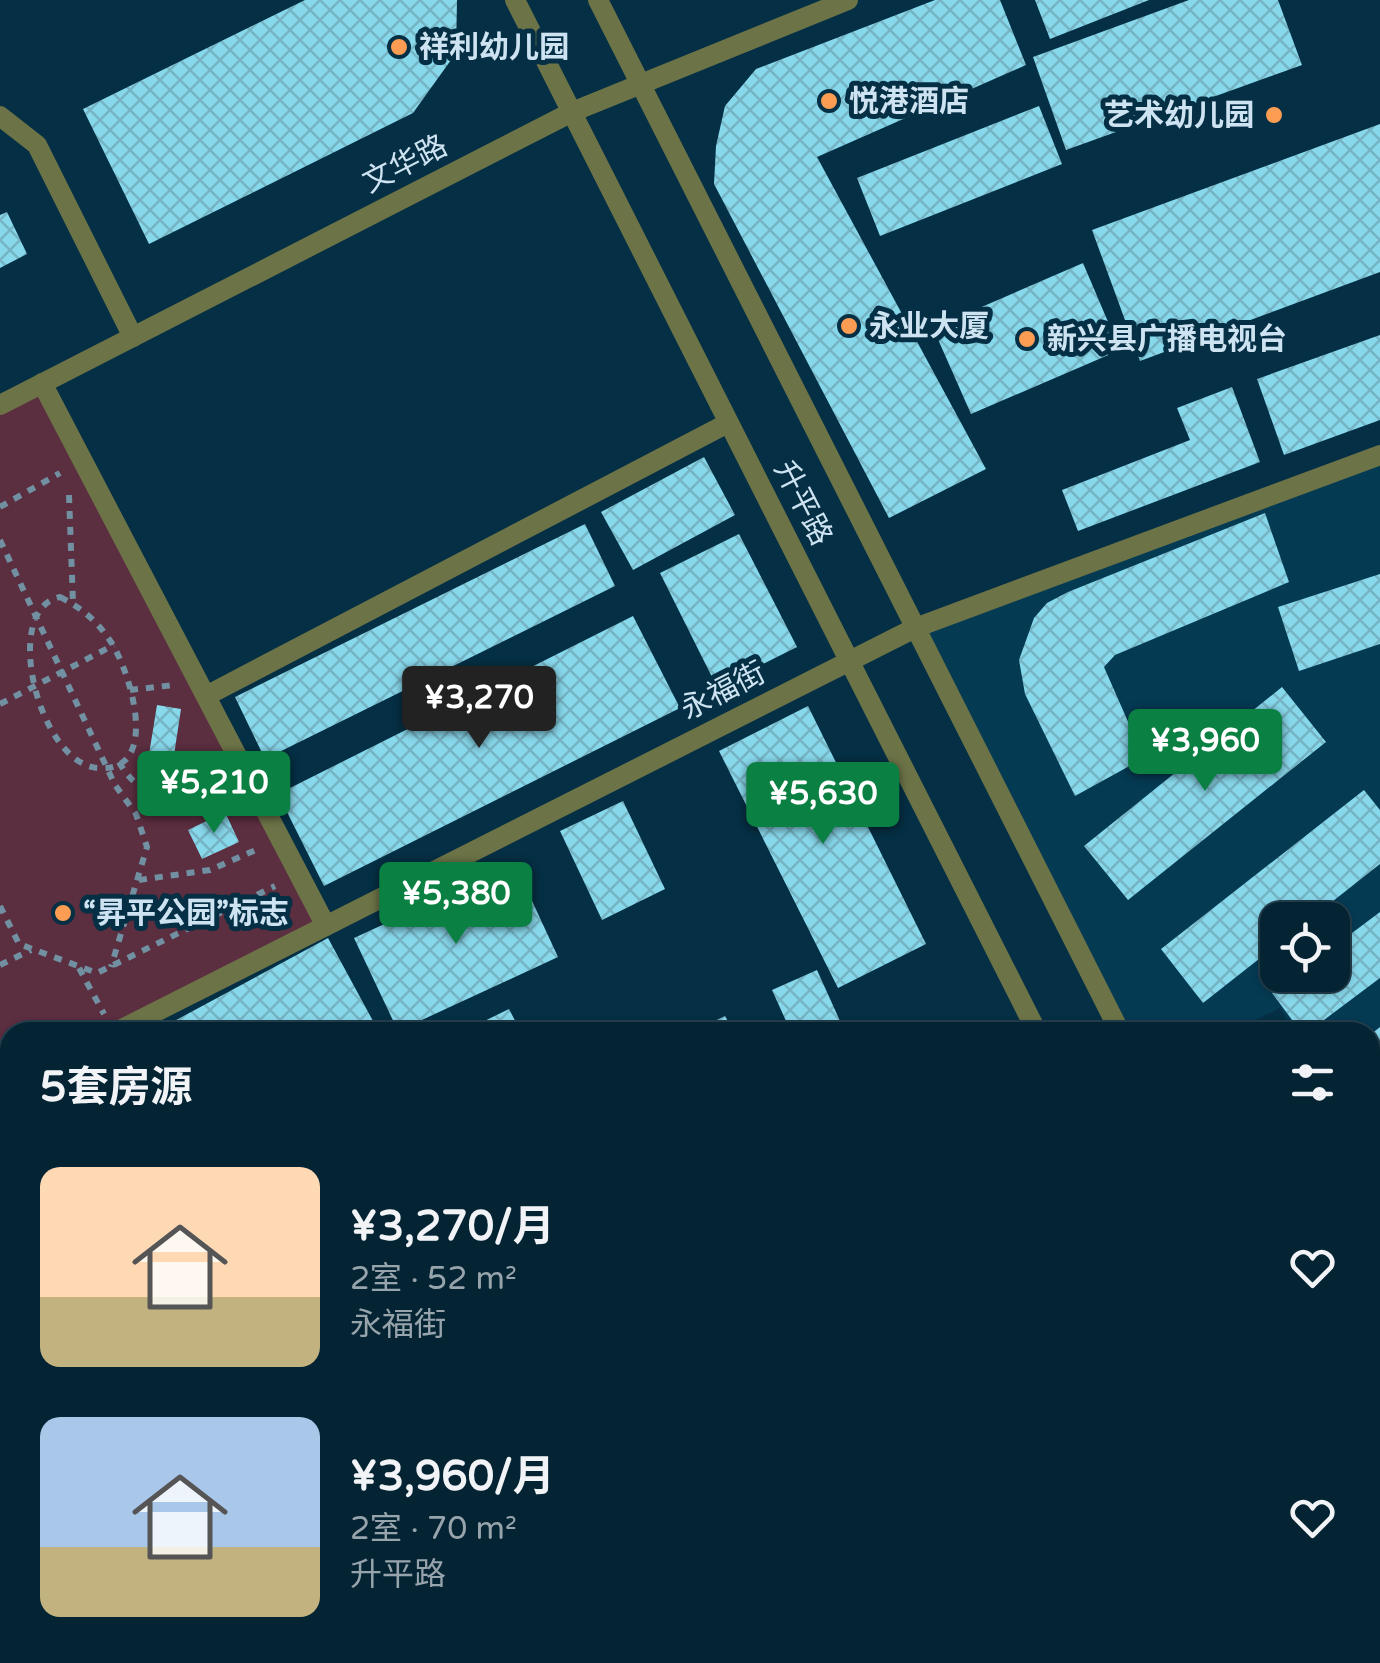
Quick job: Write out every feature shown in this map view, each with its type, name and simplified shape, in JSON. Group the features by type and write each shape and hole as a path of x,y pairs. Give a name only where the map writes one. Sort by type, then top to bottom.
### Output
{"street":[{"name":"升平路","path":"515,0 1032,1022"},
{"name":"升平路","path":"598,0 1115,1022"},
{"name":"文华路","path":"0,405 572,112 848,0"},
{"path":"0,116 36,146 134,336"},
{"path":"42,383 326,926"},
{"path":"202,689 728,423"},
{"name":"永福街","path":"114,1022 326,926 916,628 1380,455"}],"path":[{"path":"0,507 68,468 73,603"},
{"path":"0,540 106,768 136,814 146,847 140,880 110,966"},
{"path":"19,616 31,606 60,597 94,619 114,645 130,690 139,736 132,751 119,762 95,769 71,758 52,743 34,716"},
{"path":"0,704 114,645"},
{"path":"16,674 28,704"},
{"path":"130,690 202,689"},
{"path":"119,762 130,781 170,804 240,813 246,825"},
{"path":"140,880 210,870 280,836"},
{"path":"252,837 266,861"},
{"path":"272,873 279,884"},
{"path":"0,906 19,944 97,973 299,875"},
{"path":"0,965 32,949"},
{"path":"78,966 109,1022"}],"shaded area":[{"path":"42,383 326,926 136,1022 0,1022 0,405"},
{"path":"1380,455 1380,1022 1288,1022 1280,1008 1251,1022 1115,1022 916,628"}],"building":[{"path":"305,0 457,0 456,53 413,113 149,244 83,109"},
{"name":"永业大厦","path":"935,0 1000,0 1026,65 817,157 986,469 889,518 714,184 716,146 725,106 756,69"},
{"path":"1035,0 1149,0 1050,39"},
{"path":"1189,0 1278,0 1302,65 1066,150 1033,57"},
{"path":"1039,106 1062,164 880,236 857,178"},
{"path":"1380,124 1380,272 1140,361 1092,230"},
{"path":"7,212 27,254 0,268 0,215"},
{"name":"新兴县广播电视台","path":"1083,263 1120,350 971,414 933,328"},
{"path":"1380,335 1380,420 1284,455 1257,379"},
{"path":"1232,387 1260,462 1078,531 1062,490 1190,440 1177,408"},
{"path":"704,457 735,515 633,570 601,512"},
{"path":"1265,513 1289,582 1115,655 1104,667 1144,758 1075,796 1025,694 1019,660 1034,618 1047,603 1068,592"},
{"path":"585,524 615,586 265,759 235,697"},
{"path":"739,534 797,647 717,687 660,573"},
{"path":"1380,574 1380,644 1299,671 1278,607"},
{"path":"633,616 680,708 324,886 278,794"},
{"path":"1282,687 1326,742 1128,900 1084,846"},
{"path":"157,705 181,709 174,755 214,761 210,783 146,773"},
{"path":"808,706 926,944 838,988 719,751"},
{"path":"1364,790 1380,810 1380,864 1332,902 1260,902 1260,958 1203,1003 1161,949"},
{"path":"623,801 665,889 602,920 560,831"},
{"path":"225,812 239,842 202,859 188,830"},
{"path":"515,864 558,957 417,1022 394,1022 354,938"},
{"path":"1380,912 1380,978 1321,1022 1294,1022 1272,993 1350,992 1350,934"},
{"path":"328,938 374,1022 173,1022"},
{"path":"817,970 840,1022 786,1022 772,990"},
{"path":"509,1009 516,1022 482,1022"}],"place":[{"name":"祥利幼儿园","path":"399,47"},
{"name":"悦港酒店","path":"829,101"},
{"name":"艺术幼儿园","path":"1274,115"},
{"name":"永业大厦","path":"849,326"},
{"name":"新兴县广播电视台","path":"1027,339"},
{"name":"“昇平公园”标志","path":"63,913"}]}
